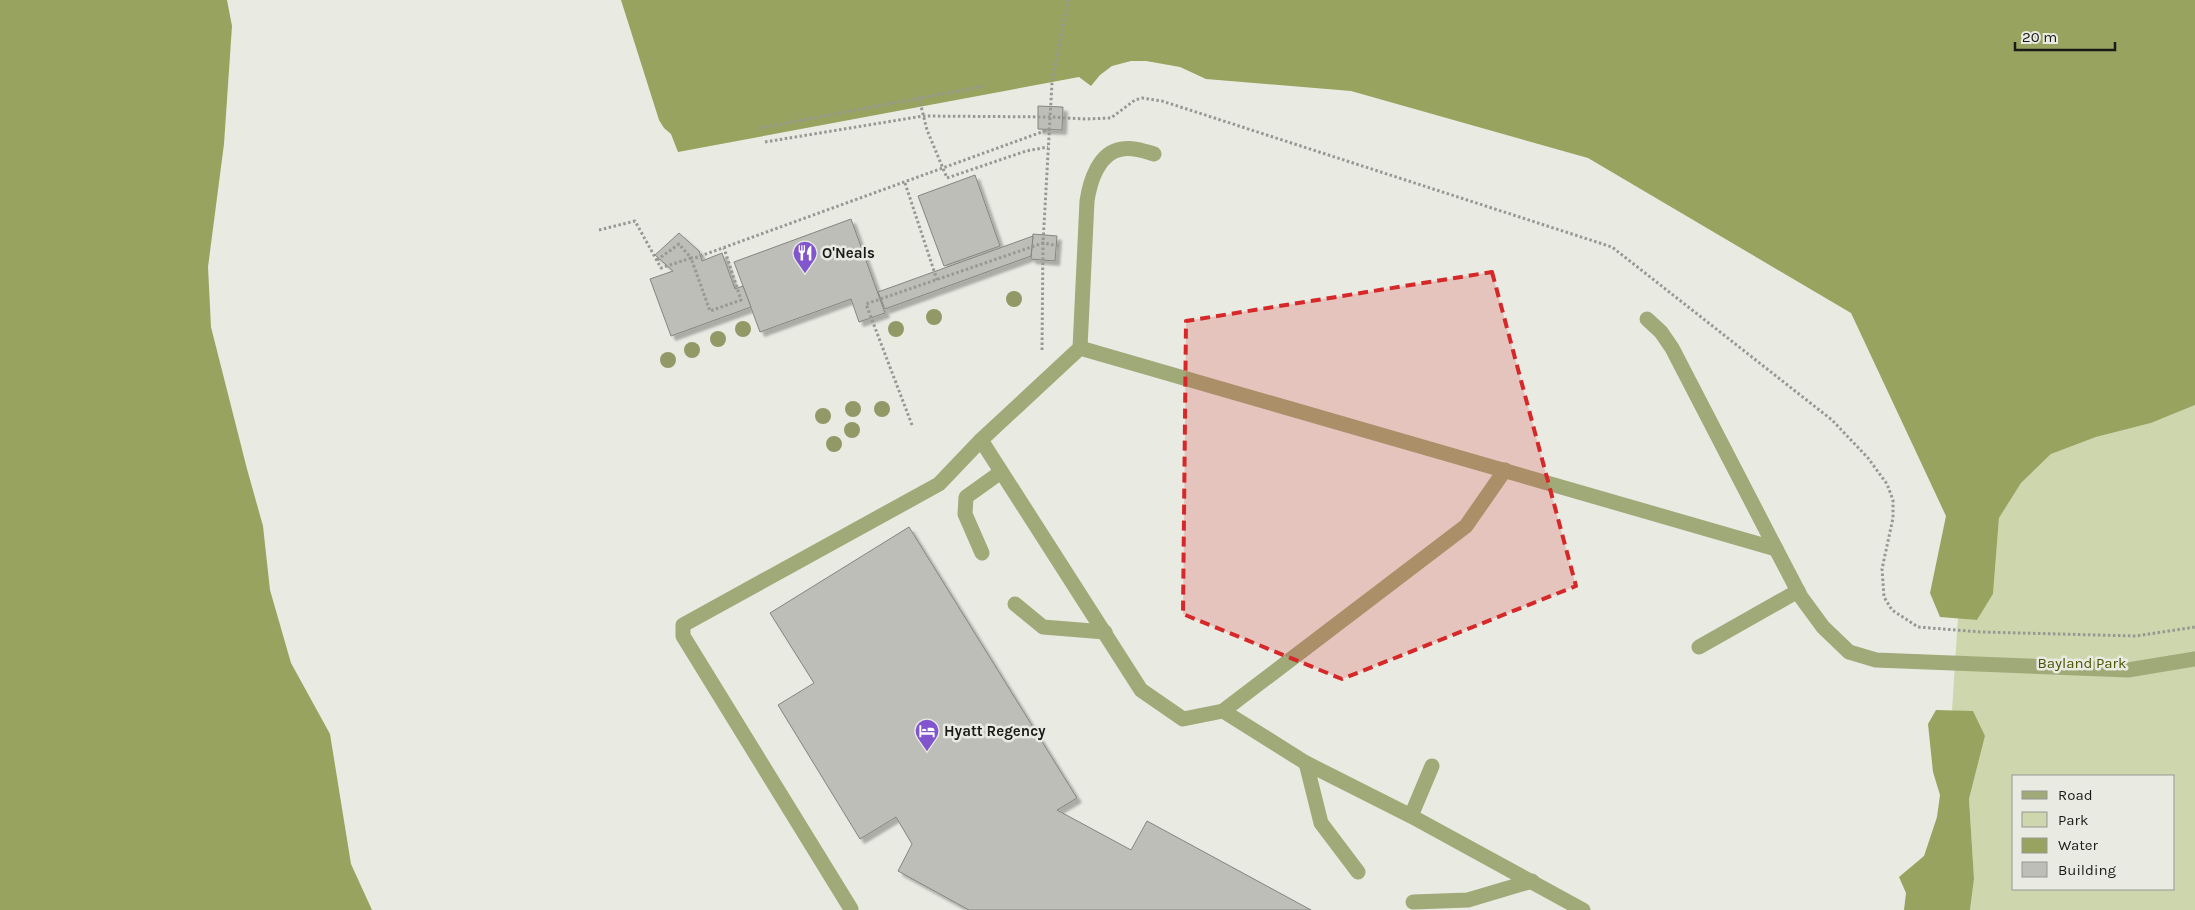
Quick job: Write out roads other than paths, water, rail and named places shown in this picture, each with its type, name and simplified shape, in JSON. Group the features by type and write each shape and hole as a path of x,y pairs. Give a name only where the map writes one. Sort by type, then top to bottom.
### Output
{"street":[{"path":"850,909 682,636 683,625 939,484 981,440 1080,348 1090,185 1106,156 1114,151 1124,148 1154,154"},
{"path":"1647,319 1661,332 1672,348 1798,591 1823,627 1849,652 1876,660 2128,670 2195,659"},
{"path":"1080,348 1776,549"},
{"path":"981,440 1141,690 1183,719 1223,711 1466,526 1505,470"},
{"path":"982,553 965,514 966,497 1001,472"},
{"path":"1699,647 1798,591"},
{"path":"1015,604 1043,627 1104,632"},
{"path":"1223,711 1306,763 1411,816 1583,910"},
{"path":"1306,763 1321,823 1358,872"},
{"path":"1411,816 1432,766"},
{"path":"1412,902 1468,900 1532,881"}],"water":[{"path":"0,0 227,0 232,26 224,144 208,267 211,327 263,526 270,590 291,663 330,734 351,864 372,910 0,910"},
{"path":"621,0 2195,0 2195,405 2151,423 2096,437 2051,454 2021,483 1999,518 1993,594 1977,620 1940,617 1930,593 1946,516 1851,313 1588,158 1351,91 1206,79 1180,67 1146,61 1131,61 1112,66 1100,75 1091,86 1079,77 678,152 671,134 659,120"},
{"path":"1936,710 1973,711 1985,736 1969,799 1974,879 1970,910 1904,910 1906,893 1899,877 1924,856 1937,817 1940,795 1933,772 1928,724"}],"place":[{"name":"O'Neals","path":"805,274"},
{"name":"Hyatt Regency","path":"927,752"}],"park label":[{"name":"Bayland Park","path":"2082,663"}]}
